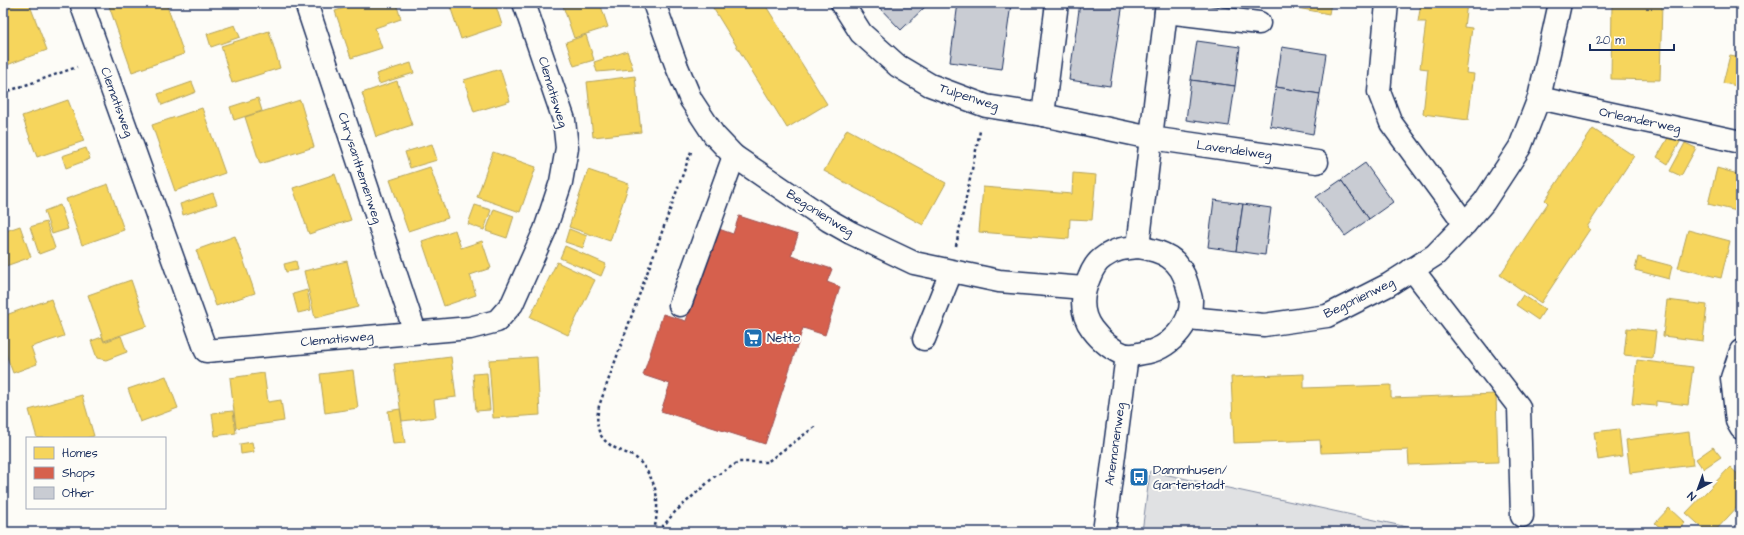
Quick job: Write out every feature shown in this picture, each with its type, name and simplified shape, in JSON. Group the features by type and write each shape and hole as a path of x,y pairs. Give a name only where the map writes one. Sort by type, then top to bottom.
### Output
{"street":[{"name":"Clematisweg","path":"81,3 206,351 470,328 497,321 512,304 545,230 561,182 567,148 564,120 524,3"},
{"name":"Chrysanthemenweg","path":"306,3 415,332"},
{"name":"Begonienweg","path":"654,3 677,67 691,100 703,120 714,135 734,156 795,199 851,234 914,262 950,272 999,281 1084,288"},
{"name":"Tulpenweg","path":"842,3 861,33 898,66 930,85 986,106 1043,115 1151,138"},
{"path":"1043,115 1057,3"},
{"path":"1387,3 1378,92 1391,123 1464,224"},
{"name":"Begonienweg","path":"1188,318 1264,326 1327,316 1388,285 1435,254 1484,202 1520,146 1539,98 1560,10 1560,3"},
{"path":"1138,247 1166,8 1259,23"},
{"name":"Orleanderweg","path":"1539,98 1741,142"},
{"name":"Lavendelweg","path":"1151,138 1317,162"},
{"path":"680,305 734,156"},
{"path":"1138,247 1158,250 1174,260 1185,275 1191,299 1188,318 1172,341 1152,352 1127,355 1101,341 1087,323 1084,312 1083,294 1084,288 1094,266 1102,257 1119,248 1138,247"},
{"path":"1412,269 1519,407 1522,516"},
{"path":"924,339 950,272"},
{"path":"1741,351 1732,378 1736,421 1741,428"},
{"name":"Anemonenweg","path":"1104,532 1127,355"}],"path":[{"path":"3,92 102,58"},
{"path":"950,272 986,106"},
{"path":"654,532 658,504 657,493 653,480 637,459 618,450 604,440 596,426 596,419 601,398 703,120"},
{"path":"658,532 675,512 714,477 739,462 767,462 816,426"}],"shaded area":[{"path":"1150,471 1430,532 1142,532"}],"building: Homes":[{"path":"21,3 29,3 47,50 7,65 3,54 3,9"},
{"path":"119,3 166,3 184,54 132,72 109,6"},
{"path":"360,3 396,3 401,19 375,28 382,48 351,58 335,11"},
{"path":"449,3 495,3 502,25 461,39"},
{"path":"562,3 600,3 608,27 574,38"},
{"path":"710,3 764,3 827,104 787,128"},
{"path":"1293,3 1331,3 1329,14 1292,7"},
{"path":"1421,3 1467,3 1464,27 1472,28 1466,73 1474,74 1468,120 1423,114 1428,69 1420,68 1426,22 1418,22"},
{"path":"1612,3 1662,3 1660,80 1611,79"},
{"path":"235,25 240,37 211,47 207,34"},
{"path":"269,31 280,68 232,83 221,46"},
{"path":"586,35 594,60 574,66 566,42"},
{"path":"627,51 633,69 597,72 594,62"},
{"path":"1730,55 1741,57 1741,69 1737,86 1723,83"},
{"path":"411,63 414,73 379,84 376,74"},
{"path":"500,69 510,101 474,112 464,80"},
{"path":"635,76 641,132 593,137 587,82"},
{"path":"397,81 412,125 376,137 362,93"},
{"path":"192,82 196,92 162,105 158,94"},
{"path":"258,98 262,111 234,120 230,107"},
{"path":"68,100 84,141 37,157 22,116"},
{"path":"300,100 314,147 260,164 245,117"},
{"path":"202,108 225,173 175,191 152,125"},
{"path":"847,129 946,183 923,225 824,171"},
{"path":"1593,129 1634,156 1587,227 1590,229 1541,303 1500,275 1548,203 1545,200"},
{"path":"1669,136 1680,142 1668,164 1657,157"},
{"path":"1685,143 1696,148 1681,176 1670,171"},
{"path":"432,144 437,160 410,168 405,152"},
{"path":"86,148 90,159 66,168 62,156"},
{"path":"493,152 536,167 520,212 477,197"},
{"path":"430,167 448,218 408,231 390,180"},
{"path":"1717,168 1741,175 1741,212 1708,204"},
{"path":"588,170 629,184 610,241 569,227"},
{"path":"1073,173 1096,175 1092,220 1070,219 1069,239 979,232 983,187 1072,194"},
{"path":"335,174 351,220 309,234 293,188"},
{"path":"108,184 124,230 82,245 66,199"},
{"path":"213,193 217,204 183,215 180,204"},
{"path":"60,205 68,229 52,234 44,211"},
{"path":"475,205 491,210 484,230 468,224"},
{"path":"494,209 514,216 507,238 486,231"},
{"path":"46,222 55,248 39,254 30,227"},
{"path":"20,226 31,257 3,267 3,232"},
{"path":"569,229 587,236 583,248 565,242"},
{"path":"455,230 461,248 482,241 491,268 470,275 476,295 444,306 422,241"},
{"path":"1688,230 1730,241 1721,278 1678,268"},
{"path":"235,236 255,293 216,306 196,250"},
{"path":"565,246 606,264 601,276 560,258"},
{"path":"1638,257 1672,266 1669,279 1635,270"},
{"path":"296,261 298,270 286,272 284,264"},
{"path":"347,261 358,307 315,318 304,271"},
{"path":"557,262 595,280 568,335 530,317"},
{"path":"131,280 147,326 104,341 88,295"},
{"path":"307,290 311,310 298,313 293,294"},
{"path":"1523,295 1545,309 1538,320 1516,305"},
{"path":"51,299 64,336 31,347 37,364 13,373 3,346 3,316"},
{"path":"1667,300 1707,305 1703,341 1663,336"},
{"path":"1627,328 1656,331 1653,358 1624,355"},
{"path":"121,336 127,352 106,360 97,358 91,341 102,337 104,342"},
{"path":"451,357 456,397 434,400 436,417 402,421 394,364"},
{"path":"537,357 540,415 493,418 489,360"},
{"path":"1637,360 1693,367 1688,405 1656,401 1656,406 1632,404"},
{"path":"353,370 358,408 325,413 320,374"},
{"path":"264,373 268,402 281,400 284,421 236,428 230,378"},
{"path":"487,373 490,410 476,411 473,374"},
{"path":"1304,374 1304,388 1391,385 1391,398 1496,394 1498,462 1409,465 1408,450 1321,453 1320,440 1234,443 1231,377"},
{"path":"166,376 178,408 140,422 128,389"},
{"path":"82,395 94,436 37,437 29,410"},
{"path":"400,409 405,443 393,444 388,411"},
{"path":"233,411 236,433 215,436 212,413"},
{"path":"1619,429 1622,456 1598,460 1594,432"},
{"path":"1689,432 1693,465 1630,473 1626,440"},
{"path":"252,442 254,452 241,454 240,444"},
{"path":"1713,447 1721,457 1703,469 1696,459"},
{"path":"1730,467 1741,477 1741,503 1714,532 1707,532 1686,513"},
{"path":"1669,508 1685,523 1677,532 1665,532 1655,523"}],"building: Shops":[{"path":"739,216 798,235 791,256 832,269 827,282 840,287 825,335 803,328 765,444 661,411 670,384 643,375 663,314 686,321 716,228 733,234"}],"building: Other":[{"path":"875,3 927,3 928,4 901,30"},
{"path":"958,3 1011,4 1002,69 950,62"},
{"path":"1080,3 1123,3 1110,86 1069,80"},
{"path":"1197,41 1240,47 1235,86 1191,80"},
{"path":"1282,47 1326,54 1320,94 1276,87"},
{"path":"1191,80 1235,86 1229,126 1186,120"},
{"path":"1276,87 1320,94 1313,134 1270,126"},
{"path":"1365,163 1393,202 1369,219 1341,180"},
{"path":"1341,180 1369,219 1345,236 1316,197"},
{"path":"1214,200 1243,204 1236,251 1208,247"},
{"path":"1243,204 1271,208 1265,255 1236,251"}],"place":[{"name":"Netto","path":"753,338"},
{"name":"Dammhusen/ Gartenstadt","path":"1139,477"}]}
